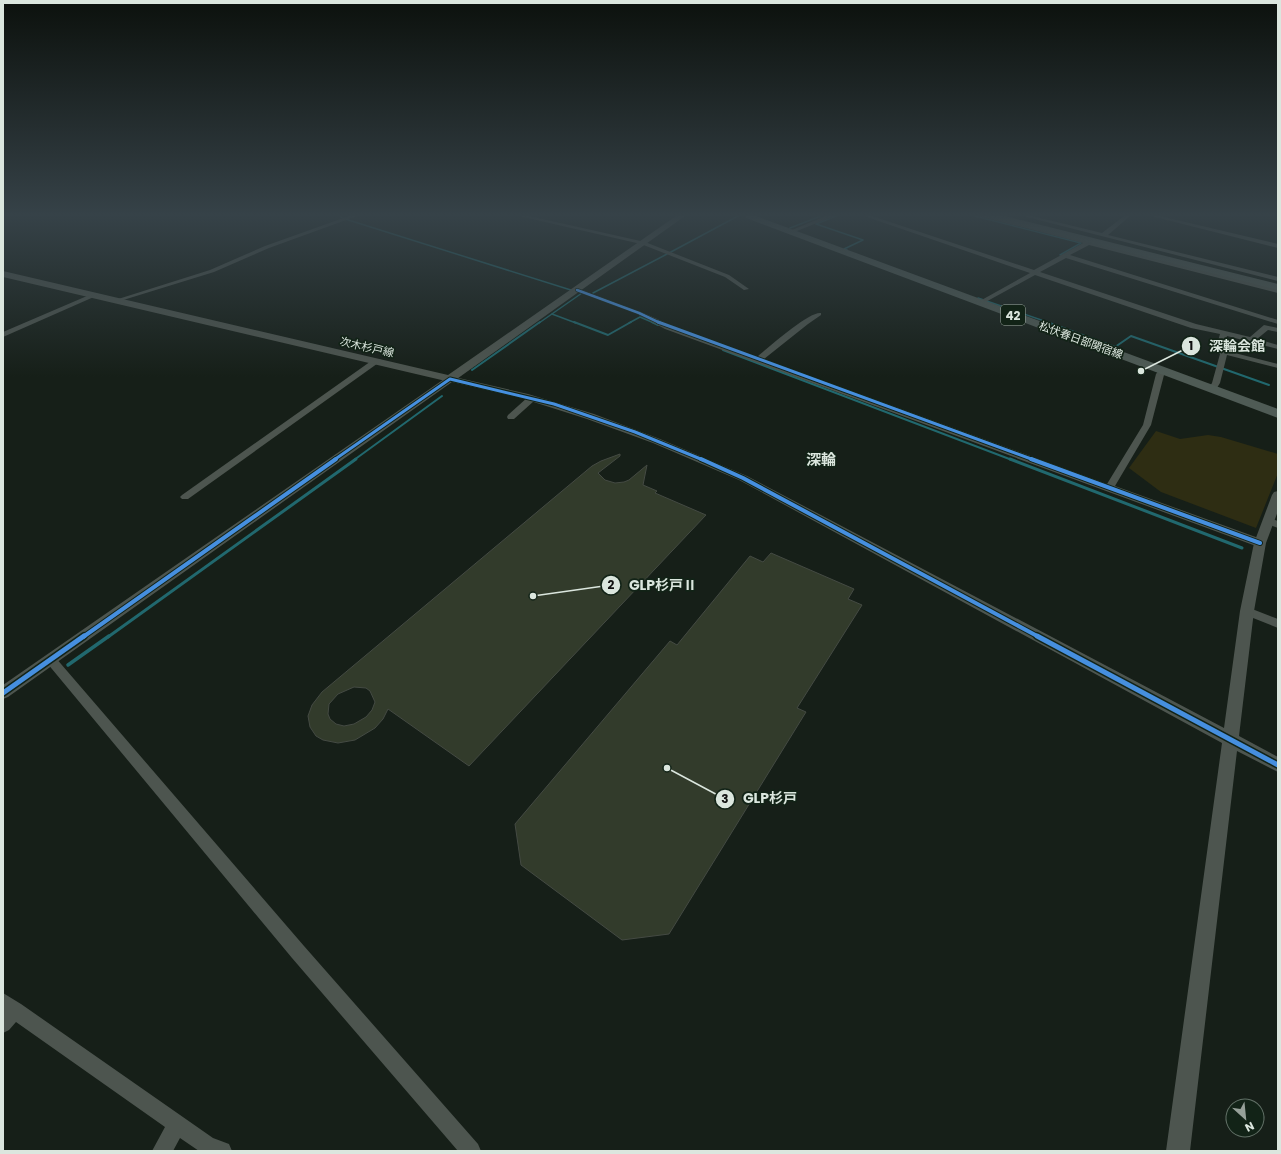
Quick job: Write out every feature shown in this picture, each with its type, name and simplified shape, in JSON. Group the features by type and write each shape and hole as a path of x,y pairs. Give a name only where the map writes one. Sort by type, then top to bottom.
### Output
{"highway":[{"path":"1210,270 1278,287"},
{"path":"1235,270 1275,279"}],"main road":[{"path":"450,379 606,270"},
{"name":"松伏春日部関宿線","path":"891,270 1278,414"},
{"name":"次木杉戸線","path":"3,274 450,379"}],"street":[{"path":"118,300 216,270"},
{"path":"711,270 727,276 746,289"},
{"path":"1029,270 1194,326 1278,347"},
{"path":"980,303 1039,270"},
{"path":"1110,270 1278,322"},
{"path":"1205,270 1278,291"},
{"path":"1239,270 1275,279"},
{"path":"578,290 639,313 668,327 1260,543"},
{"path":"3,335 94,295"},
{"path":"758,360 805,322 819,314"},
{"path":"1251,340 1267,327 1278,330"},
{"path":"1224,333 1219,351 1278,366"},
{"path":"1212,390 1216,383 1224,353"},
{"path":"185,497 376,361"},
{"path":"1108,488 1147,425 1160,374 1163,371"},
{"path":"3,693 450,379 567,408 683,451 743,478 1278,765"},
{"path":"511,417 531,399"},
{"path":"1178,1151 1247,611 1260,543 1273,523 1278,495"},
{"path":"1247,611 1278,624"},
{"path":"51,660 298,952 471,1151"},
{"path":"3,1024 9,1006 207,1146 222,1151"},
{"path":"162,1151 177,1124"}],"shaded area":[{"path":"1156,431 1180,439 1208,435 1221,437 1278,454 1278,473 1256,528 1161,492 1129,468"}],"building":[{"path":"620,454 620,456 598,473 605,480 615,483 629,480 647,465 643,485 657,491 655,493 706,515 469,766 388,709 383,719 375,728 355,740 338,743 323,740 316,736 310,727 308,716 312,705 322,692 592,466","holes":["354,687 366,688 370,691 375,702 372,710 366,717 354,724 344,726 336,724 330,719 328,714 329,704 338,694"]},
{"path":"771,553 854,589 848,599 862,605 797,708 806,712 669,934 622,940 521,865 515,824 670,641 677,645 750,556 763,562"}],"waterway":[{"path":"507,270 574,291"},
{"path":"593,293 637,270"},
{"path":"539,323 582,293"},
{"path":"978,298 1050,323"},
{"path":"552,314 576,323"},
{"path":"629,323 640,317 654,323"},
{"path":"472,370 540,322"},
{"path":"574,322 608,335 631,322"},
{"path":"1047,322 1115,347 1131,336 1269,385"},
{"path":"654,323 658,325"},
{"path":"723,350 1012,460"},
{"path":"354,460 442,396"},
{"path":"108,637 356,459"},
{"path":"1010,459 1242,548"},
{"path":"68,665 109,636"}],"cycle path":[{"path":"577,290 639,313 668,327 1260,543"},
{"path":"3,693 450,379 525,396 590,416 657,441 743,478 1278,765"}],"place":[{"name":"深輪会館","path":"1141,371"},
{"name":"GLP杉戸Ⅱ","path":"533,596"},
{"name":"GLP杉戸","path":"667,768"}],"district":[{"name":"深輪","path":"821,459"}]}
